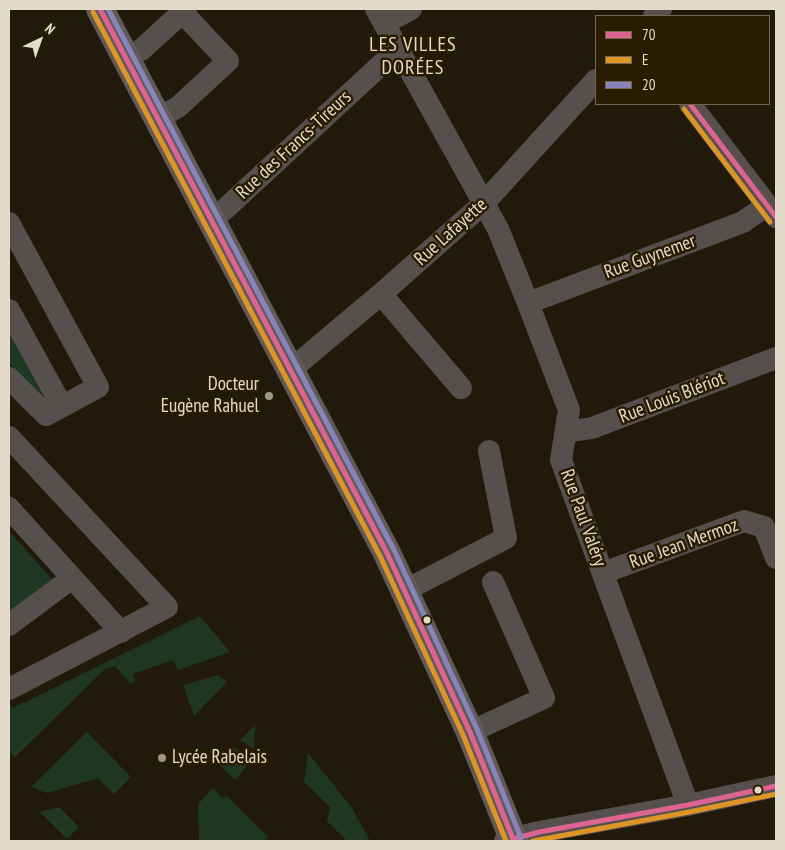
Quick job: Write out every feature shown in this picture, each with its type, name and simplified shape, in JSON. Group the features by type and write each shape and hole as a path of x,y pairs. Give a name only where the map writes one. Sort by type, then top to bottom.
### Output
{"main road":[{"path":"100,9 406,590 470,732 511,840"}],"street":[{"path":"380,16 411,9"},
{"path":"125,58 141,50 184,10 228,61 178,107 157,119"},
{"name":"Rue Paul Valéry","path":"380,16 498,229 528,303 569,410 561,460 688,805"},
{"name":"Rue des Francs-Tireurs","path":"210,218 224,210 398,49"},
{"name":"Rue Lafayette","path":"290,367 300,362 381,294 483,204 595,81"},
{"path":"691,105 772,211"},
{"name":"Rue Guynemer","path":"528,303 772,211"},
{"path":"9,223 98,387 46,415 9,378"},
{"path":"381,294 461,388"},
{"path":"9,310 62,406"},
{"name":"Rue Louis Blériot","path":"566,432 592,428 776,358"},
{"path":"9,437 167,608 9,689"},
{"path":"406,590 506,538 489,451"},
{"path":"9,508 120,632"},
{"name":"Rue Jean Mermoz","path":"603,573 744,521 770,525 776,558"},
{"path":"9,625 72,578"},
{"path":"470,732 544,698 493,582"},
{"path":"511,840 539,832 688,805 776,786"}],"green space":[{"path":"9,332 48,400 43,403 9,362"},
{"path":"9,531 52,579 9,613"},
{"path":"200,616 230,652 178,670 173,660 133,674 135,681 131,684 115,666 105,669 15,757 9,751 9,703 13,708"},
{"path":"218,675 227,682 194,716 183,685"},
{"path":"255,725 254,749 240,740"},
{"path":"87,732 131,777 114,794 98,778 47,793 31,787"},
{"path":"234,747 252,760 235,780 218,763"},
{"path":"308,753 352,808 370,841 347,841 327,821 330,807 304,782"},
{"path":"213,788 222,798 227,796 268,837 266,841 199,841 198,804"},
{"path":"59,807 79,827 67,839 40,812"}],"transit line":[{"name":"70","path":"100,9 387,553 470,732 513,839"},
{"name":"20","path":"108,9 394,550 477,729 521,838"},
{"name":"E","path":"93,12 380,556 463,735 506,841"},
{"name":"70","path":"691,105 776,217"},
{"name":"E","path":"684,109 770,222"},
{"name":"70","path":"513,839 539,832 688,805 776,786"},
{"name":"E","path":"533,841 776,794"}],"place":[{"name":"Docteur Eugène Rahuel","path":"269,396"},
{"name":"Lycée Rabelais","path":"162,758"}],"district":[{"name":"LES VILLES DORÉES","path":"413,56"}]}
